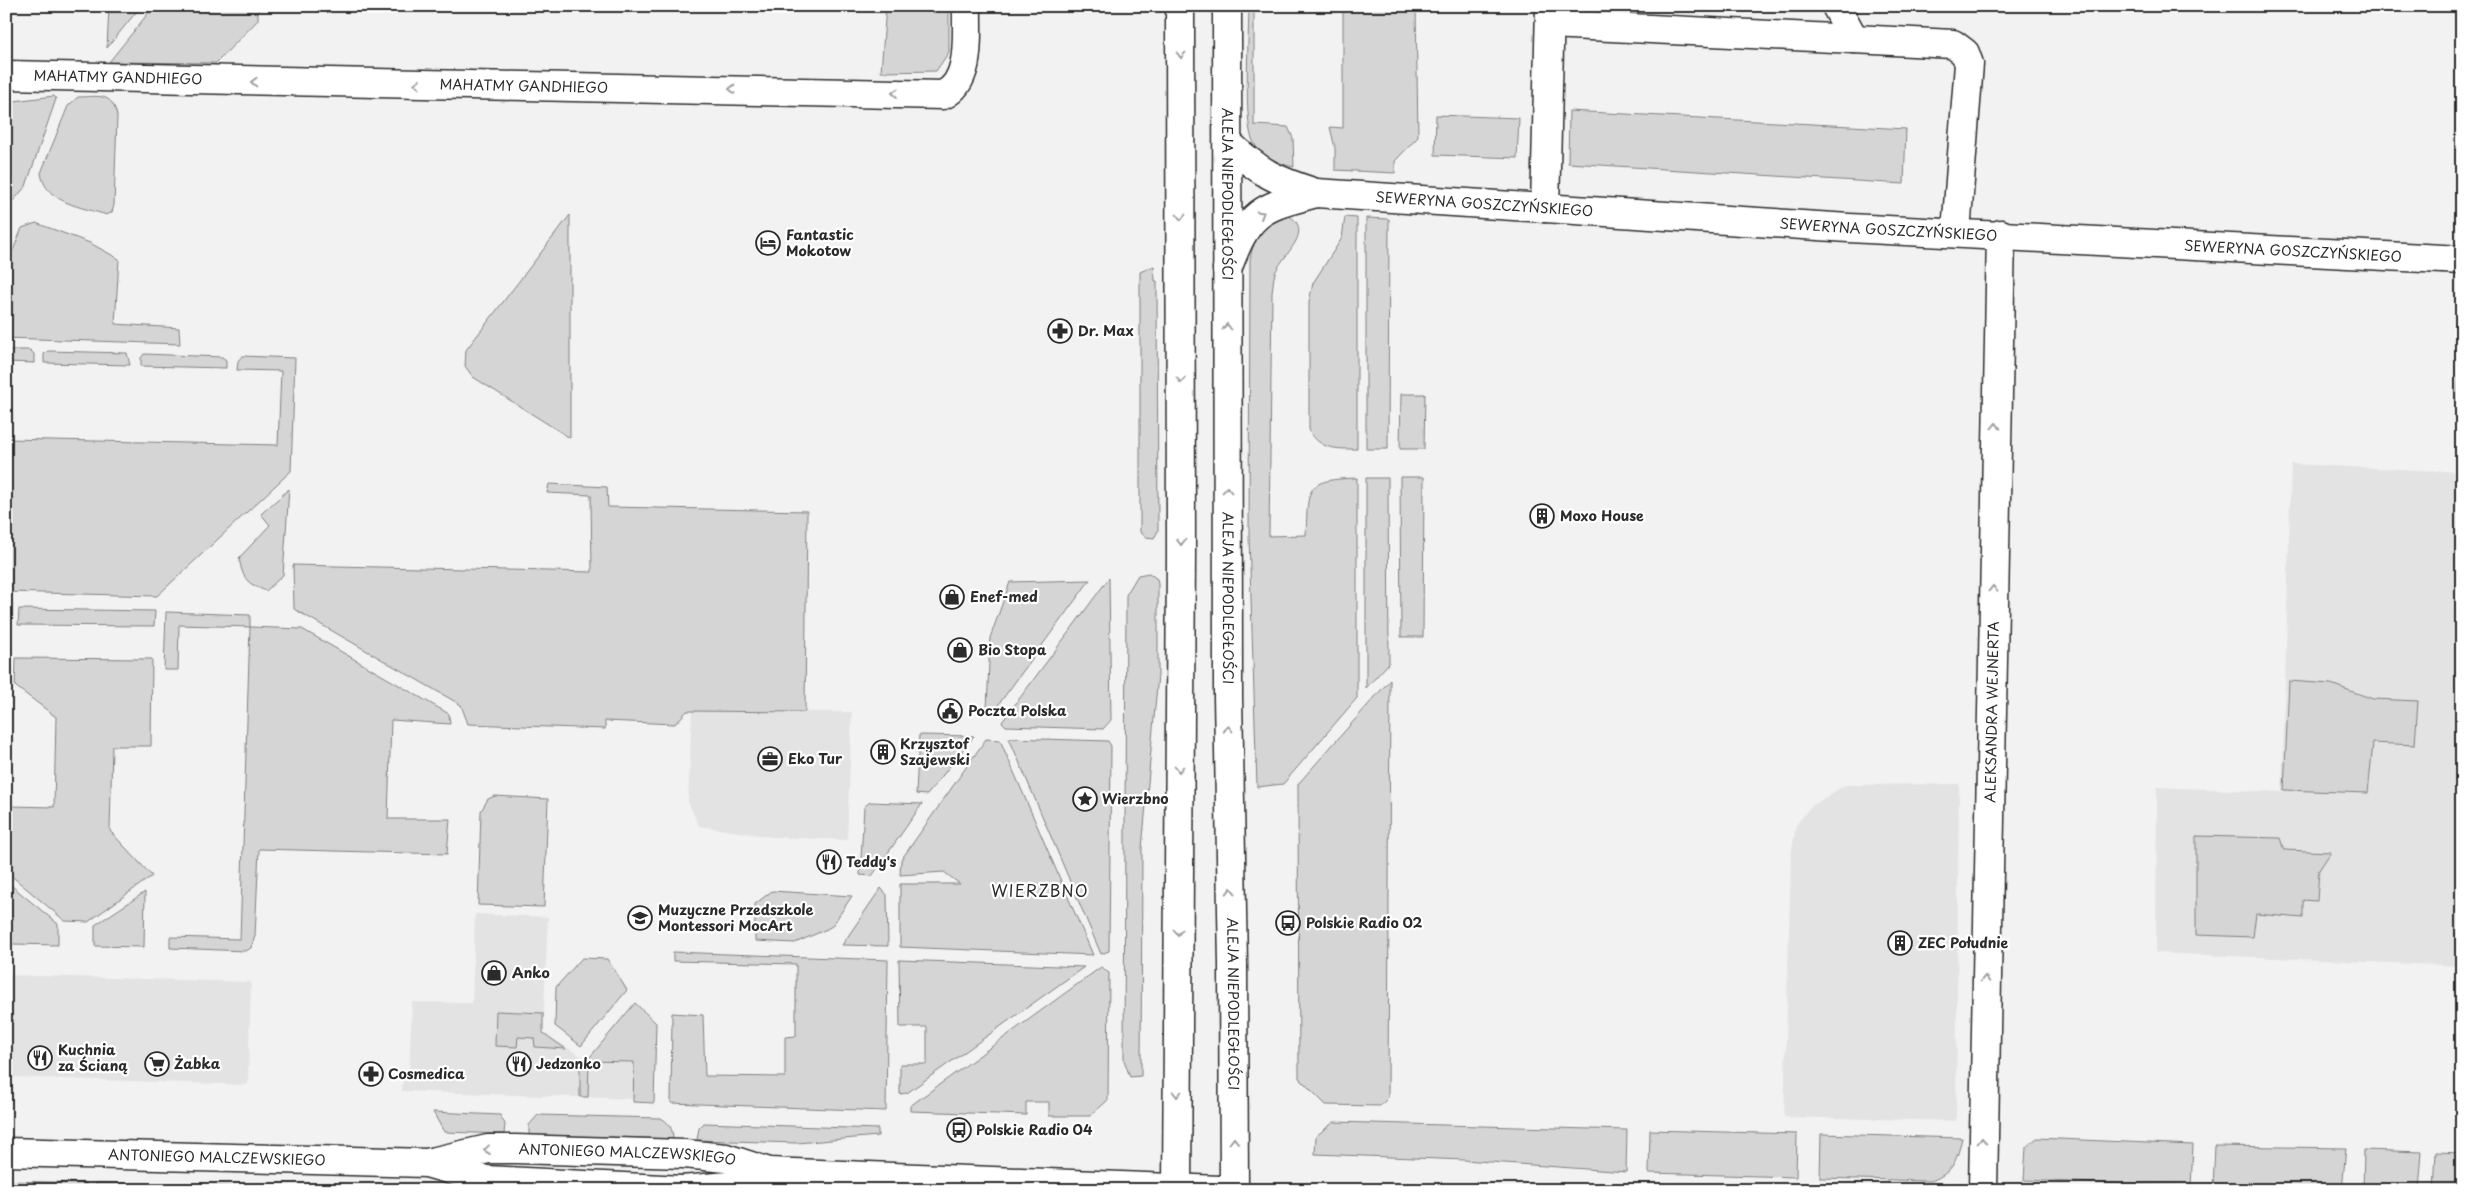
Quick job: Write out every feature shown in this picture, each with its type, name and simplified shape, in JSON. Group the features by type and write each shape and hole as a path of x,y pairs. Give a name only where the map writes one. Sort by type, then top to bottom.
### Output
{"street":[{"name":"MAHATMY GANDHIEGO","path":"6,75 944,95 956,87 963,71 967,6"},
{"path":"1177,1189 1181,554 1180,6"},
{"name":"ALEJA NIEPODLEGŁOŚCI","path":"1227,6 1228,696 1233,974 1234,1190"},
{"path":"1836,6 1854,39"},
{"path":"1545,208 1550,15 1854,39 1953,44 1960,48 1967,57 1969,64 1956,232"},
{"name":"SEWERYNA GOSZCZYŃSKIEGO","path":"1228,144 1261,172 1281,182 1316,193 1849,228 2001,234 2462,260"},
{"name":"SEWERYNA GOSZCZYŃSKIEGO","path":"1227,269 1242,236 1255,217 1280,204 1316,193"},
{"name":"ALEKSANDRA WEJNERTA","path":"1983,1190 2001,234"},
{"name":"ANTONIEGO MALCZEWSKIEGO","path":"6,1152 427,1163 488,1149 625,1152 684,1154 726,1158 769,1172 1220,1190"},
{"path":"585,1188 588,1151"},
{"path":"623,1188 625,1152"},
{"name":"ANTONIEGO MALCZEWSKIEGO","path":"427,1163 486,1180 585,1188 682,1190 729,1186 769,1172"}],"shaded area":[{"path":"109,6 141,6 107,48"},
{"path":"154,6 258,6 258,20 216,63 109,62"},
{"path":"886,6 949,6 949,52 936,71 881,72"},
{"path":"1249,6 1254,6 1254,125 1288,127 1293,138 1294,167 1282,164 1260,151 1253,141 1250,131 1247,97"},
{"path":"1343,6 1416,6 1418,137 1395,161 1395,173 1335,170 1335,148 1330,127 1343,128"},
{"path":"54,96 56,99 26,186 14,200 6,202 6,102"},
{"path":"98,96 108,99 112,102 117,116 114,205 112,212 107,215 76,206 57,197 49,191 41,173 68,106 78,97"},
{"path":"1569,111 1906,129 1904,184 1568,163"},
{"path":"1436,115 1519,118 1517,158 1435,155"},
{"path":"1286,214 1295,220 1298,227 1298,235 1275,273 1273,280 1269,536 1306,535 1309,496 1313,489 1327,481 1357,478 1357,698 1283,784 1257,787 1249,536 1250,260 1254,245 1261,232 1272,221"},
{"path":"570,215 570,438 473,377 465,366 466,350"},
{"path":"1345,217 1357,218 1357,449 1335,448 1323,445 1313,437 1309,430 1309,302 1313,283 1342,238"},
{"path":"1366,218 1389,219 1388,449 1366,449"},
{"path":"36,223 90,243 119,259 115,324 179,328 180,344 6,338 6,268 22,228"},
{"path":"1154,266 1155,281 1157,281 1158,531 1154,538 1146,537 1140,532 1140,272"},
{"path":"6,350 30,350 34,354 34,363 6,362"},
{"path":"48,351 127,353 130,365 44,363 44,354"},
{"path":"144,354 222,357 226,360 226,368 141,366 141,358"},
{"path":"242,356 295,358 291,471 157,596 6,592 6,439 278,445 281,371 237,370 238,361"},
{"path":"2459,366 2462,366 2462,428 2455,428"},
{"path":"1401,394 1425,394 1424,449 1400,449"},
{"path":"2291,464 2462,472 2462,966 2156,953 2157,787 2282,792"},
{"path":"1400,477 1424,477 1423,637 1401,637"},
{"path":"1366,478 1388,478 1389,663 1366,688"},
{"path":"549,484 607,487 608,507 807,511 805,712 687,711 675,724 605,721 605,729 468,724 461,705 294,609 293,565 592,572 591,495 547,493"},
{"path":"289,489 283,575 266,591 250,583 244,576 239,558 270,525 261,514"},
{"path":"1149,573 1157,579 1158,584 1158,675 1142,848 1141,1076 1130,1077 1124,1060 1126,595 1138,575"},
{"path":"1109,578 1111,720 1103,729 1006,726 1002,722"},
{"path":"1090,580 993,712 987,710 990,638 1010,582"},
{"path":"19,609 155,611 154,626 18,625"},
{"path":"166,612 250,615 250,627 179,625 178,670 164,670"},
{"path":"250,627 302,629 449,714 450,724 391,720 388,819 450,819 447,854 259,849 255,936 251,948 246,951 170,948 170,937 240,939"},
{"path":"16,658 152,659 151,746 112,746 110,831 152,876 88,922 65,921 8,873 10,806 54,807 56,717 15,686"},
{"path":"1390,680 1388,1098 1380,1106 1326,1105 1299,1078 1298,784"},
{"path":"2289,681 2331,684 2373,699 2418,701 2415,745 2373,743 2368,793 2284,790"},
{"name":"Eko Tur","path":"692,711 852,712 847,840 772,837 699,826 688,802"},
{"path":"919,735 974,736 927,795 916,794"},
{"path":"1009,738 1108,741 1111,746 1109,951 1101,954"},
{"path":"986,739 1000,740 1093,955 900,947 900,884 960,884 944,872 900,875 901,860"},
{"path":"1959,784 1956,1121 1784,1117 1791,856 1796,825 1810,807 1845,785"},
{"path":"495,796 548,799 544,907 478,905 481,811 488,799"},
{"path":"870,802 922,804 872,876 860,875 864,807"},
{"path":"2196,836 2280,838 2284,850 2331,852 2319,870 2317,901 2303,900 2303,918 2256,914 2253,937 2196,935"},
{"path":"7,882 58,924 58,945 13,944 7,938"},
{"path":"881,888 887,895 888,946 842,945"},
{"path":"772,891 852,896 832,926 827,929 795,943 755,941 755,904"},
{"path":"145,892 144,947 95,946 95,925"},
{"path":"475,914 548,917 543,1033 589,1061 634,1062 633,1099 402,1091 403,1074 409,1074 412,1002 472,1003"},
{"path":"673,952 888,960 886,1111 671,1103 672,1013 703,1015 705,1076 785,1077 785,1037 796,1036 796,964 673,961"},
{"path":"582,958 607,959 627,990 581,1046 555,1026 556,987"},
{"path":"899,960 1084,967 907,1093 900,1094 900,1064 927,1064 927,1027 900,1027"},
{"path":"1101,967 1109,973 1108,1100 1090,1116 1049,1116 1049,1102 1026,1102 1026,1115 910,1111 910,1106"},
{"path":"6,975 251,982 248,1085 6,1077"},
{"path":"635,1003 656,1023 654,1103 633,1102 634,1062 589,1061 588,1097 580,1097 580,1069"},
{"path":"496,1011 543,1013 543,1033 566,1049 535,1047 534,1038 518,1037 517,1047 495,1046"},
{"path":"433,1112 500,1115 505,1124 504,1134 444,1132"},
{"path":"538,1115 661,1118 670,1127 673,1139 529,1135 529,1125"},
{"path":"1334,1122 1627,1130 1626,1172 1464,1160 1315,1154 1316,1136"},
{"path":"704,1123 878,1129 878,1136 797,1143 697,1140 699,1128"},
{"path":"1650,1130 1797,1134 1796,1177 1649,1173"},
{"path":"1821,1134 1962,1138 1953,1165 1944,1174 1931,1181 1820,1178"},
{"path":"2037,1138 2193,1145 2191,1187 2024,1180 2026,1147"},
{"path":"2215,1146 2346,1148 2342,1190 2213,1188"},
{"path":"2364,1150 2422,1152 2419,1190 2363,1190"},
{"path":"2436,1152 2462,1153 2462,1190 2434,1190"},
{"path":"6,1181 86,1183 86,1190 6,1190"},
{"path":"96,1183 258,1187 263,1190 96,1190"}],"place":[{"name":"Fantastic Mokotow","path":"768,243"},
{"name":"Dr. Max","path":"1060,331"},
{"name":"Moxo House","path":"1542,516"},
{"name":"Enef-med","path":"952,597"},
{"name":"Bio Stopa","path":"960,650"},
{"name":"Poczta Polska","path":"950,711"},
{"name":"Krzysztof Szajewski","path":"883,752"},
{"name":"Eko Tur","path":"770,759"},
{"name":"Wierzbno","path":"1085,799"},
{"name":"Teddy's","path":"829,862"},
{"name":"Muzyczne Przedszkole Montessori MocArt","path":"640,918"},
{"name":"Polskie Radio 02","path":"1288,923"},
{"name":"ZEC Południe","path":"1900,943"},
{"name":"Anko","path":"494,973"},
{"name":"Kuchnia za Ścianą","path":"40,1058"},
{"name":"Żabka","path":"157,1064"},
{"name":"Jedzonko","path":"519,1064"},
{"name":"Cosmedica","path":"371,1074"},
{"name":"Polskie Radio 04","path":"959,1130"}],"district":[{"name":"WIERZBNO","path":"1040,891"}]}
